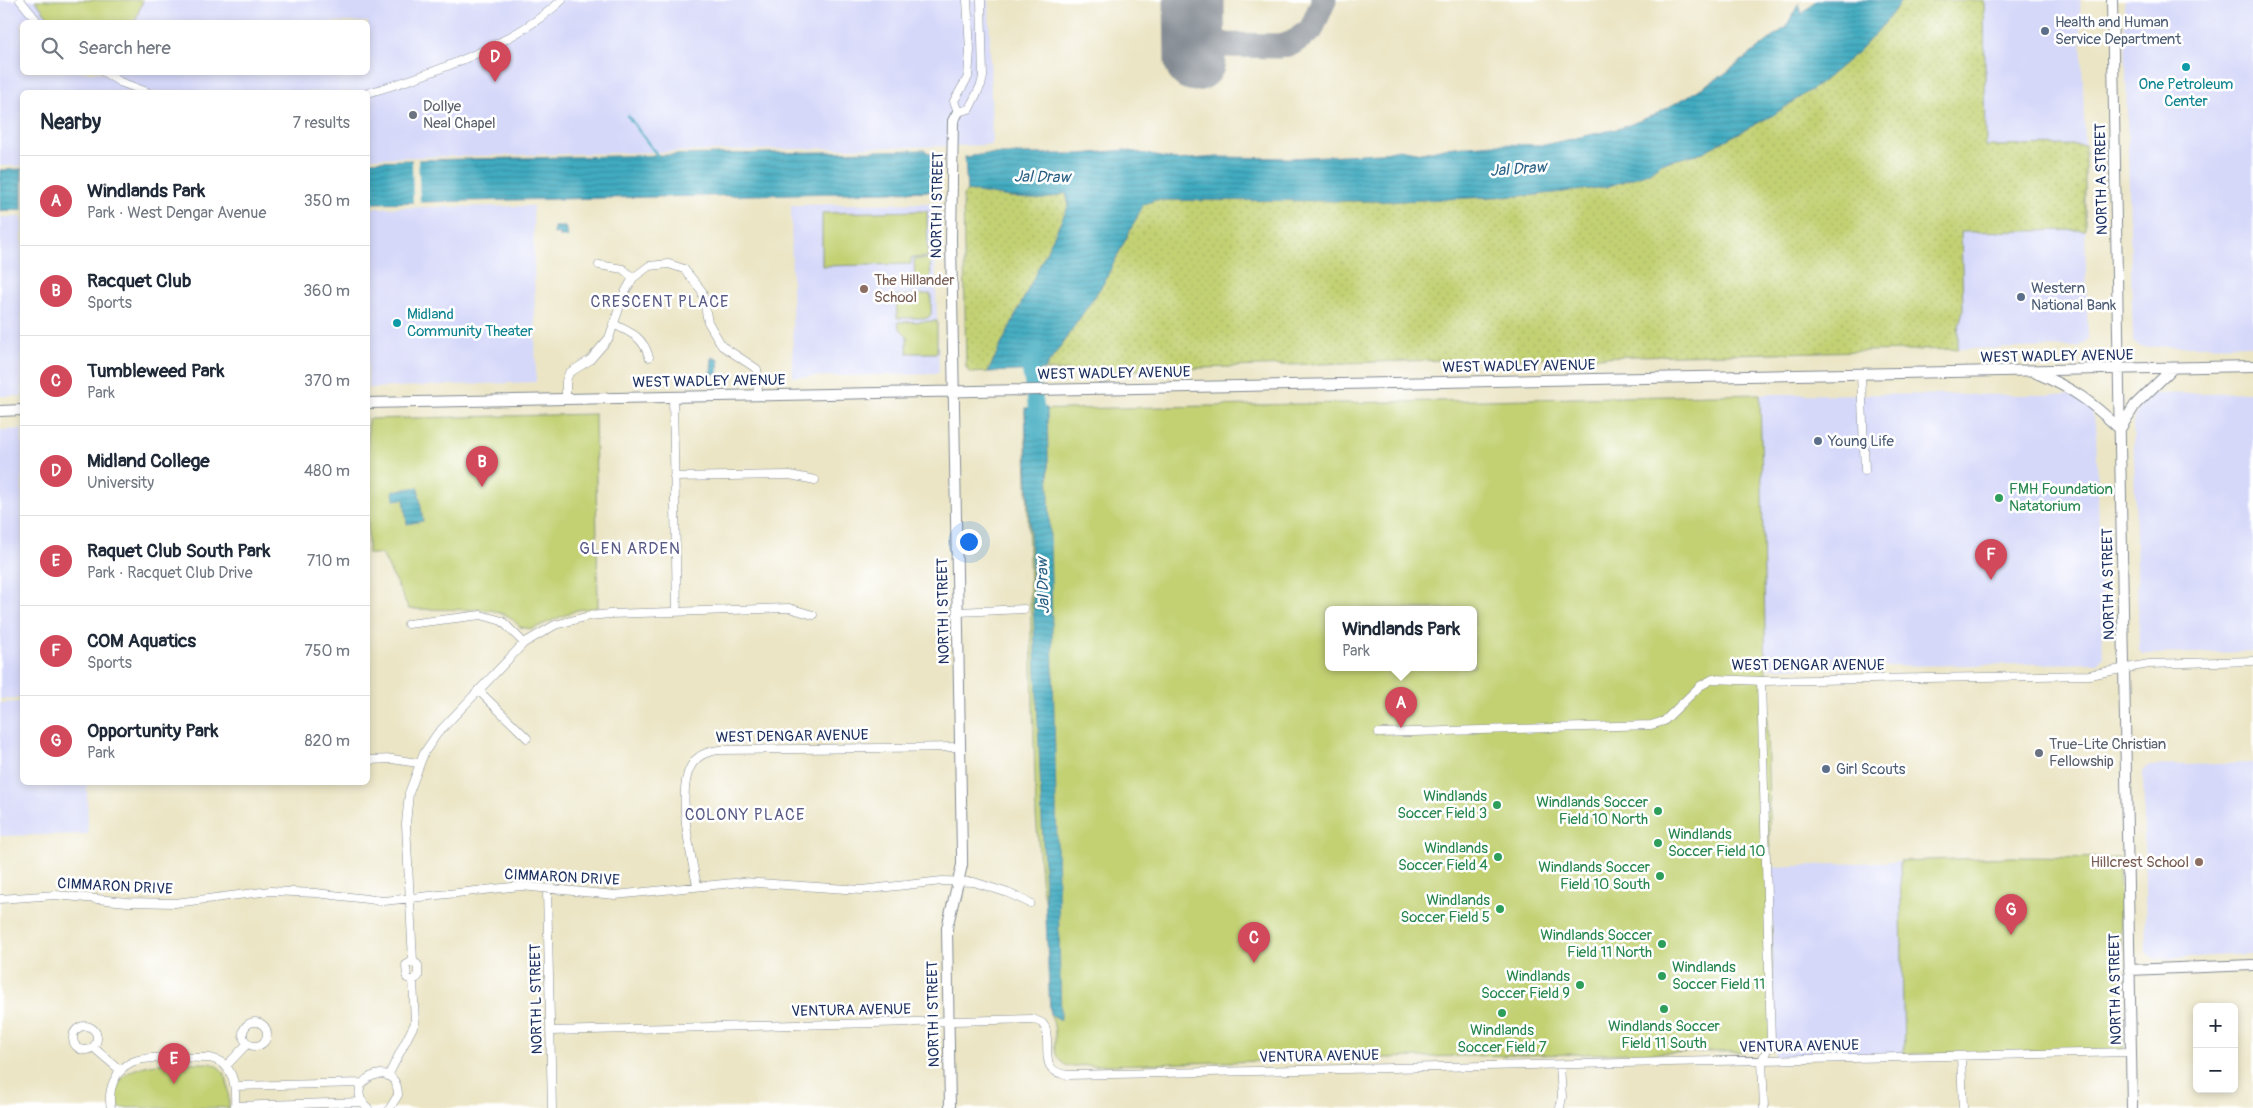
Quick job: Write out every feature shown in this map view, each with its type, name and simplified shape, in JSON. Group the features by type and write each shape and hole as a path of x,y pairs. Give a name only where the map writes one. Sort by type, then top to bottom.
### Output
{"main road":[{"name":"NORTH A STREET","path":"2112,0 2132,1108"},
{"name":"NORTH I STREET","path":"950,1108 947,928 958,882 962,854 951,239 953,121 958,112"},
{"name":"WEST WADLEY AVENUE","path":"370,403 2253,366"},
{"path":"2033,371 2068,386 2090,402 2120,430 2135,405 2173,368"},
{"path":"0,411 20,410"},
{"path":"2129,970 2253,965"}],"street":[{"path":"20,0 36,20"},
{"path":"370,92 432,72 509,37 562,0"},
{"path":"967,0 970,50 968,77 954,101 958,112 969,109 982,86 981,0"},
{"path":"109,75 120,82 142,90"},
{"path":"566,398 566,381 569,373 590,360 609,338 624,294 633,278 649,266 669,264 684,269 702,291 708,322 722,346 757,369 758,395"},
{"path":"599,266 622,269 633,278"},
{"path":"614,324 632,333 645,344 649,357"},
{"path":"1862,375 1865,471"},
{"path":"673,397 676,611"},
{"path":"674,477 790,475 815,480"},
{"path":"388,1076 415,1023 413,980 418,977 418,965 412,961 407,808 418,764 437,734 524,644 555,625 579,618 610,614 676,611 789,608 813,615"},
{"path":"958,612 1024,609"},
{"path":"408,624 481,615 502,621 524,644"},
{"name":"WEST DENGAR AVENUE","path":"1379,733 1651,725 1664,721 1700,686 1713,679 1761,681 2089,675 2149,664 2253,661"},
{"path":"1761,681 1771,1042 1762,1060 1764,1108"},
{"path":"478,690 527,738"},
{"name":"WEST DENGAR AVENUE","path":"697,885 687,836 686,790 688,772 692,764 703,754 720,750 961,746"},
{"path":"370,760 392,760 418,764"},
{"name":"CIMMARON DRIVE","path":"0,900 56,895 127,902 175,903 270,891 316,893 384,901 501,887 615,895 638,894 697,885 751,882 861,890 930,882 974,882 1030,903"},
{"name":"NORTH L STREET","path":"547,889 552,1108"},
{"name":"VENTURA AVENUE","path":"550,1031 1038,1020 1047,1032 1049,1066 1055,1073 1068,1075 2131,1052"},
{"path":"226,1066 248,1043"},
{"path":"93,1047 121,1071"},
{"path":"1961,1056 1962,1108"},
{"path":"111,1108 110,1091 116,1076 131,1062 148,1059 210,1058 217,1059 226,1066 233,1076 235,1107 366,1105 360,1094 363,1083 366,1079 377,1074 393,1079 398,1090 397,1100 390,1108"},
{"path":"1560,1065 1562,1097 1560,1108"},
{"path":"235,1086 363,1083"}],"shaded area":[{"path":"0,0 989,0 992,145 370,158 370,90 20,90 20,166 0,166"},
{"path":"1984,0 2080,0 2085,145 1985,146"},
{"name":"One Petroleum Center","path":"2124,0 2253,0 2253,345 2141,347 2133,342"},
{"name":"The Hillander School","path":"933,203 939,372 935,374 793,377 791,205"},
{"name":"Midland Community Theater","path":"533,206 536,382 370,388 370,208"},
{"path":"0,217 20,217 20,396 0,396"},
{"path":"2085,230 2088,340 2079,347 1958,349 1958,330 1963,310 1961,232"},
{"path":"2253,392 2253,652 2143,654 2139,650 2133,422 2138,410 2151,394"},
{"path":"1760,394 2071,395 2082,401 2092,412 2096,428 2103,657 2098,663 1766,668"},
{"path":"20,429 20,698 0,699 0,430"},
{"path":"20,702 20,785 87,785 88,834 0,836 0,703"},
{"name":"Hillcrest School","path":"2253,763 2253,954 2154,959 2146,952 2143,772 2147,766"},
{"path":"1900,861 1904,1054 1775,1057 1771,867"}],"green space":[{"path":"35,0 143,0 136,20 50,20"},
{"path":"1902,0 1984,0 1986,146 2085,145 2085,230 1961,232 1963,310 1958,330 1958,349 1405,361 1085,372 1044,370 1103,284 1143,205 1154,200 1397,201 1535,195 1606,187 1648,173 1661,163 1701,153 1773,115 1821,83 1860,50 1883,25"},
{"path":"967,191 1033,199 1046,199 1066,193 1069,206 988,372 970,373 966,367 963,195"},
{"path":"927,211 928,257 911,258 911,264 822,266 822,213"},
{"path":"914,259 930,259 931,288 915,288"},
{"path":"931,294 931,314 928,318 897,318 896,296"},
{"path":"937,321 937,353 907,353 907,336 899,328 898,322"},
{"path":"1760,394 1774,1051 1462,1056 1067,1066 1061,1062 1056,1053 1054,1024 1050,1014 1049,911 1042,890 1036,815 1025,410"},
{"path":"595,414 598,607 577,610 532,629 520,627 510,617 492,610 409,609 382,554 370,554 370,419"},
{"path":"2014,857 2119,858 2123,1050 1904,1054 1900,861"},
{"path":"163,1063 210,1063 222,1070 225,1075 228,1087 229,1108 117,1108 116,1091 122,1078 133,1070"}],"water":[{"path":"1816,0 1902,0 1883,25 1860,50 1821,83 1773,115 1701,153 1661,163 1648,173 1606,187 1535,195 1397,201 1154,200 1143,205 1103,284 1044,370 988,372 1069,205 1066,193 1046,199 1033,199 967,191 965,157 987,154 1081,154 1125,150 1177,160 1217,157 1291,158 1380,153 1399,149 1422,153 1445,148 1494,144 1544,145 1621,128 1654,115 1723,75 1786,27 1799,3 1802,14"},
{"path":"924,150 938,158 937,191 370,203 370,161"},
{"path":"20,169 20,210 0,211 0,170"},
{"path":"554,227 565,227 568,237 560,237 560,233 554,234"},
{"path":"712,357 719,360 718,374 711,374"},
{"path":"1025,408 1047,408 1061,1020 1050,1014"},
{"path":"418,487 423,521 407,524 404,499 394,500 393,491"}],"pier":[{"path":"412,158 418,158 420,203 413,204"}],"waterway":[{"path":"628,116 657,155"},
{"name":"Jal Draw","path":"1036,352 1029,365 1037,411 1037,430"}],"taxiway":[{"path":"1194,7 1205,32 1218,43 1227,45 1279,46 1292,43 1311,30 1324,0"}],"runway":[{"path":"1194,0 1195,61"}],"place":[{"name":"Health and Human Service Department","path":"2045,31"},
{"name":"One Petroleum Center","path":"2186,67"},
{"name":"Midland College","path":"495,82"},
{"name":"Dollye Neal Chapel","path":"413,115"},
{"name":"The Hillander School","path":"864,289"},
{"name":"Western National Bank","path":"2021,297"},
{"name":"Midland Community Theater","path":"397,323"},
{"name":"Young Life","path":"1818,441"},
{"name":"Racquet Club","path":"482,487"},
{"name":"FMH Foundation Natatorium","path":"1999,498"},
{"name":"COM Aquatics","path":"1991,580"},
{"name":"Windlands Park","path":"1401,728"},
{"name":"True-Lite Christian Fellowship","path":"2039,753"},
{"name":"Girl Scouts","path":"1826,769"},
{"name":"Windlands Soccer Field 3","path":"1497,805"},
{"name":"Windlands Soccer Field 10 North","path":"1658,811"},
{"name":"Windlands Soccer Field 10","path":"1658,843"},
{"name":"Windlands Soccer Field 4","path":"1498,857"},
{"name":"Hillcrest School","path":"2199,862"},
{"name":"Windlands Soccer Field 10 South","path":"1660,876"},
{"name":"Windlands Soccer Field 5","path":"1500,909"},
{"name":"Opportunity Park","path":"2011,935"},
{"name":"Windlands Soccer Field 11 North","path":"1662,944"},
{"name":"Tumbleweed Park","path":"1254,963"},
{"name":"Windlands Soccer Field 11","path":"1662,976"},
{"name":"Windlands Soccer Field 9","path":"1580,985"},
{"name":"Windlands Soccer Field 11 South","path":"1664,1009"},
{"name":"Windlands Soccer Field 7","path":"1502,1013"},
{"name":"Raquet Club South Park","path":"174,1084"}],"district":[{"name":"CRESCENT PLACE","path":"660,301"},
{"name":"GLEN ARDEN","path":"630,548"},
{"name":"COLONY PLACE","path":"745,814"}]}
